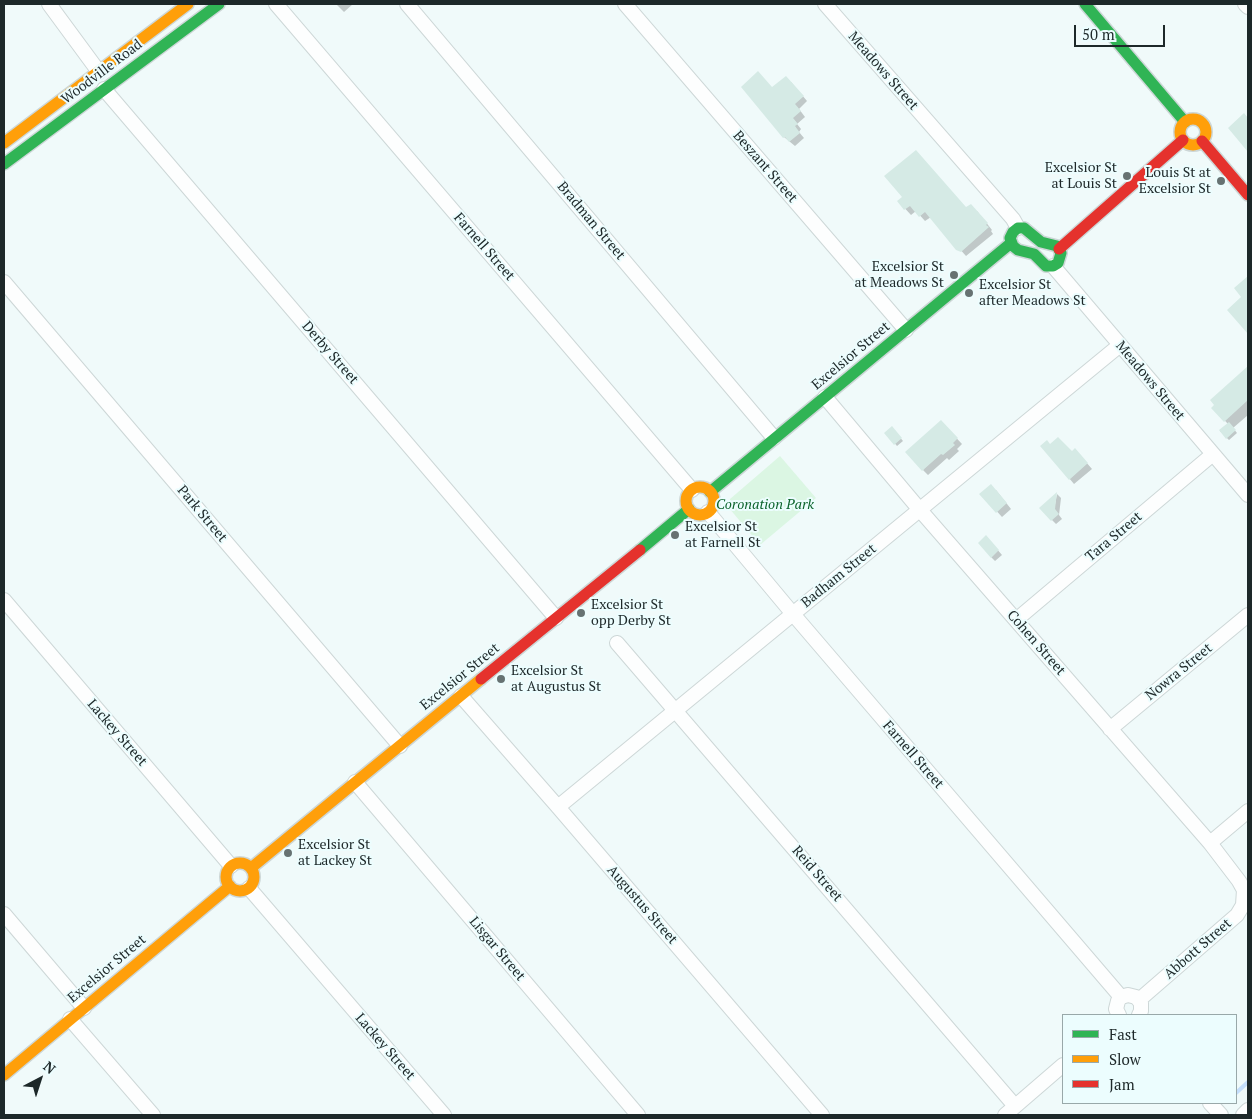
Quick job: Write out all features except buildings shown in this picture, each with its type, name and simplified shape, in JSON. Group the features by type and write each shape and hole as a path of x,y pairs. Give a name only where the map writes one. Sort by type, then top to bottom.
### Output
{"street":[{"path":"49,4 98,72"},
{"name":"Woodville Road","path":"4,144 188,4"},
{"name":"Woodville Road","path":"4,164 218,4"},
{"name":"Farnell Street","path":"276,4 692,490"},
{"name":"Bradman Street","path":"407,4 774,438"},
{"name":"Beszant Street","path":"625,4 906,330"},
{"name":"Meadows Street","path":"825,4 1013,219 1018,228"},
{"path":"1085,4 1185,122"},
{"path":"1245,4 1248,7"},
{"name":"Derby Street","path":"104,89 556,618"},
{"path":"1192,119 1202,123 1206,130 1202,141 1192,145 1183,140 1180,130 1185,122 1192,119"},
{"path":"1059,249 1183,140"},
{"path":"1202,141 1248,195"},
{"path":"1018,228 1027,229 1041,242 1054,244 1059,249 1060,260 1053,266 1046,266 1034,254 1018,250 1011,244 1011,235 1018,228"},
{"name":"Excelsior Street","path":"710,492 1011,244"},
{"name":"Meadows Street","path":"1053,266 1248,495"},
{"name":"Park Street","path":"4,282 400,746"},
{"name":"Badham Street","path":"558,807 1120,344"},
{"name":"Cohen Street","path":"825,397 920,510 1210,843 1244,890"},
{"name":"Tara Street","path":"1016,620 1213,454"},
{"path":"699,487 710,492 713,496 714,504 708,512 700,515 689,509 687,496 692,490 699,487"},
{"name":"Excelsior Street","path":"251,868 689,509"},
{"name":"Farnell Street","path":"708,512 792,614 1121,997"},
{"name":"Lackey Street","path":"4,600 231,866"},
{"name":"Nowra Street","path":"1110,729 1248,615"},
{"name":"Reid Street","path":"618,643 1010,1111"},
{"name":"Augustus Street","path":"461,696 822,1115"},
{"name":"Lisgar Street","path":"355,782 638,1115"},
{"path":"1210,843 1248,811"},
{"path":"239,863 248,865 251,868 254,880 249,888 237,890 230,886 226,874 231,866 239,863"},
{"name":"Excelsior Street","path":"4,1075 230,886"},
{"name":"Lackey Street","path":"249,888 444,1115"},
{"name":"Abbott Street","path":"1139,1000 1237,915 1243,905 1244,890"},
{"path":"4,914 84,1008"},
{"path":"1118,1014 1116,1005 1121,997 1128,995 1139,1000 1141,1007 1138,1014"},
{"path":"70,1019 153,1115"},
{"path":"1010,1111 1062,1066"},
{"path":"1211,1104 1221,1115"},
{"path":"1243,1115 1248,1110"}],"green space":[{"name":"Coronation Park","path":"780,456 816,498 760,545 729,508 730,499"}],"waterway":[{"path":"1237,1092 1248,1082"}],"traffic: fast":[{"path":"4,164 219,4"},
{"path":"1085,4 1185,122"},
{"path":"1018,228 1024,228 1041,242 1057,246 1061,253 1058,263 1053,266 1046,266 1034,254 1018,250 1013,246 1010,238 1018,228"},
{"path":"710,492 1011,243"},
{"path":"640,550 689,509"}],"traffic: slow":[{"path":"4,143 188,4"},
{"path":"1193,119 1202,123 1206,132 1202,141 1193,145 1184,141 1180,132 1184,123 1193,119"},
{"path":"700,487 710,491 714,501 710,511 700,515 690,511 686,501 690,491 700,487"},
{"path":"251,868 481,679"},
{"path":"240,863 250,867 254,877 250,887 240,891 230,887 226,877 230,867 240,863"},
{"path":"4,1075 230,886"}],"traffic: jam":[{"path":"1059,249 1183,140"},
{"path":"1202,141 1248,195"},
{"path":"481,679 640,550"}],"place":[{"name":"Excelsior St at Louis St","path":"1127,176"},
{"name":"Louis St at Excelsior St","path":"1221,181"},
{"name":"Excelsior St at Meadows St","path":"954,275"},
{"name":"Excelsior St after Meadows St","path":"969,293"},
{"name":"Excelsior St at Farnell St","path":"675,535"},
{"name":"Excelsior St opp Derby St","path":"581,613"},
{"name":"Excelsior St at Augustus St","path":"501,679"},
{"name":"Excelsior St at Lackey St","path":"288,853"}]}
